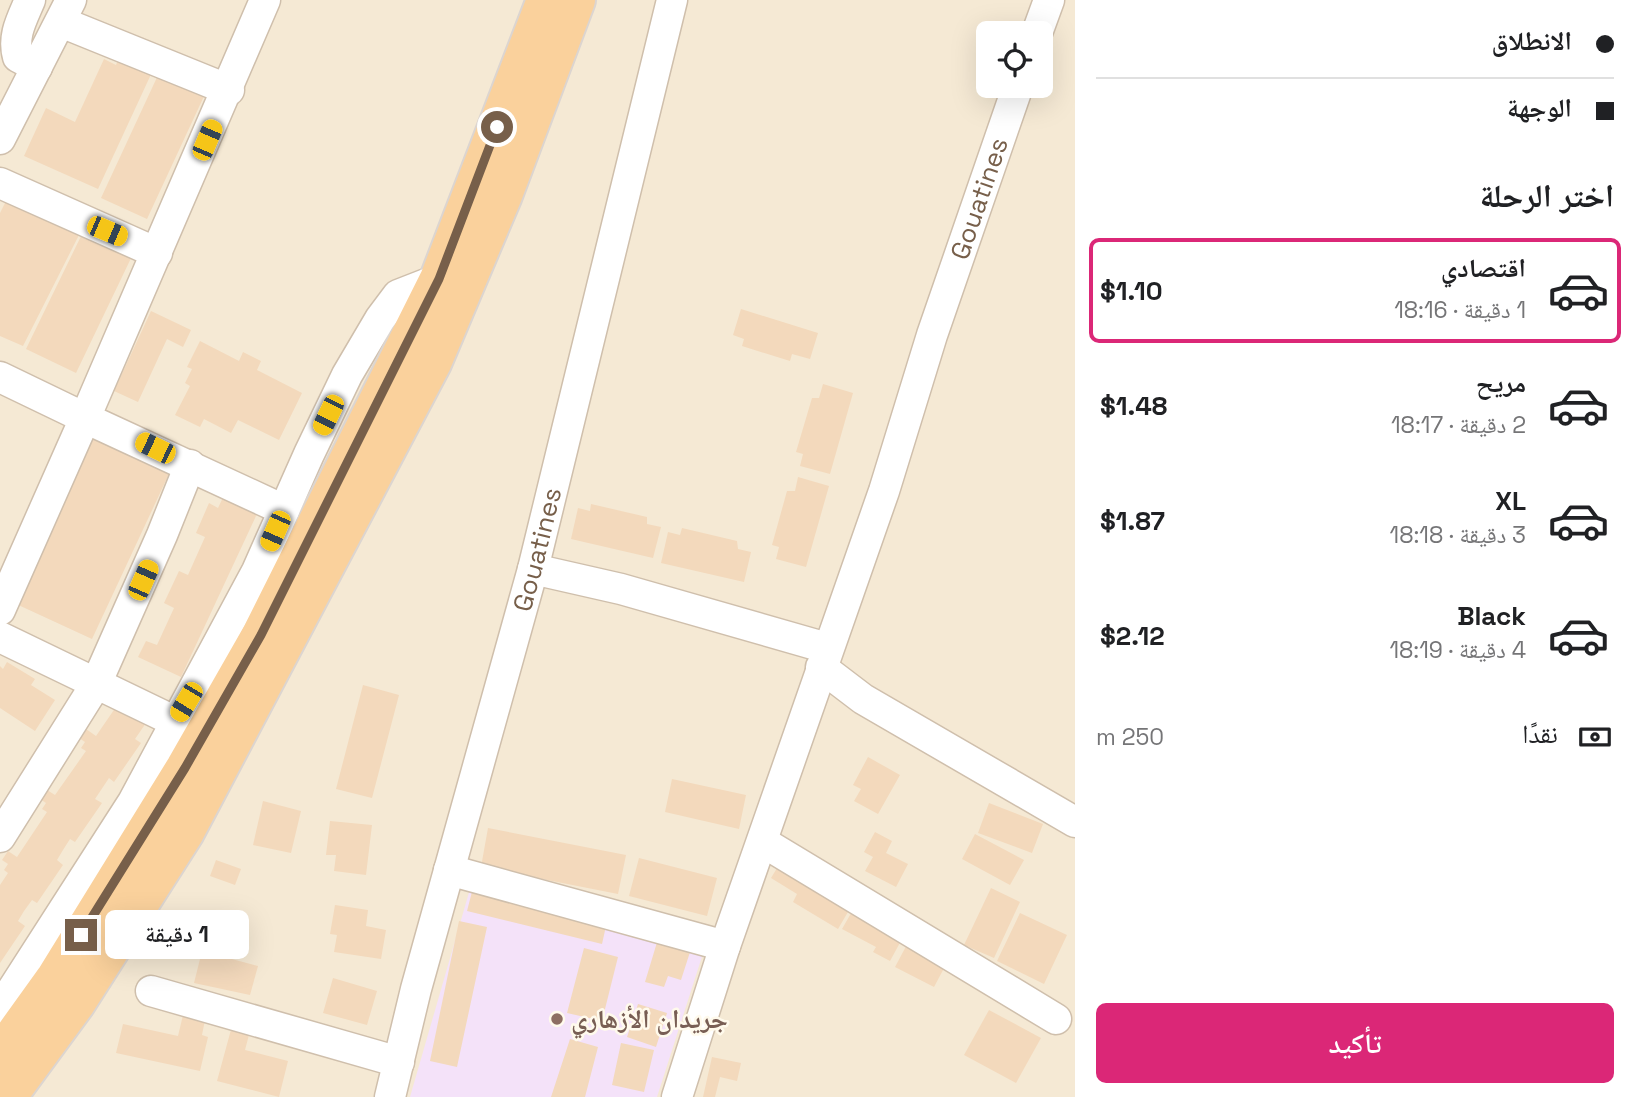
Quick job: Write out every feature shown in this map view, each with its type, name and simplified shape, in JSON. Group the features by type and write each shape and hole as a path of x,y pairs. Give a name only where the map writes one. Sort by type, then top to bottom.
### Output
{"highway":[{"path":"2,1035 56,977 185,768 261,635 439,279 545,0"},
{"path":"8,1097 76,1003 185,832 432,363 503,195 576,0"}],"street":[{"path":"30,0 18,28 15,46 18,57 37,68"},
{"path":"0,610 229,90 265,0"},
{"name":"Gouatines","path":"390,1097 449,870 533,569 672,0"},
{"path":"1041,21 1049,0"},
{"path":"0,139 66,11 229,90"},
{"name":"Gouatines","path":"677,1097 724,946 763,842 824,657 884,491 936,322 1014,98"},
{"path":"0,183 157,253"},
{"path":"2,1035 133,802 174,721 257,571 347,375 380,319 398,295 439,279"},
{"path":"0,377 284,510"},
{"path":"0,837 96,684 190,466"},
{"path":"533,569 621,589 824,657 863,699 1075,822"},
{"path":"0,637 174,721"},
{"path":"763,842 1056,1019"},
{"path":"449,870 724,946"},
{"path":"151,990 399,1062"}],"shaded area":[{"path":"0,0 1075,0 1075,1097 0,1097"},
{"name":"جريدان الأزهاري","path":"472,882 707,941 657,1097 410,1097"}],"building":[{"path":"120,55 153,70 98,189 24,156 46,108 75,122 104,59 116,65"},
{"path":"159,73 205,94 147,219 101,198"},
{"path":"9,195 81,231 23,346 0,336 0,213"},
{"path":"84,230 133,254 76,373 26,349"},
{"path":"741,309 818,333 810,359 792,354 790,361 742,346 744,339 733,335"},
{"path":"151,311 191,330 183,347 167,339 138,402 114,391"},
{"path":"200,341 239,361 243,352 261,361 257,370 302,393 279,440 238,420 231,433 204,419 200,427 175,415 190,386 185,383 192,369 187,367"},
{"path":"823,384 853,393 830,474 800,466 803,454 796,452 812,398 819,398"},
{"path":"96,426 174,463 92,639 14,603"},
{"path":"798,477 829,486 806,567 776,559 779,547 772,545 787,491 795,491"},
{"path":"228,487 262,503 181,677 138,657 146,641 157,645 174,608 164,603 179,571 188,575 205,537 196,533 209,503 218,508"},
{"path":"591,504 647,517 647,524 661,527 653,558 571,539 578,508 590,511"},
{"path":"682,528 737,541 738,549 751,552 744,582 661,563 668,532 680,535"},
{"path":"7,662 35,679 31,685 55,700 35,731 0,708 0,666 3,669"},
{"path":"363,685 399,695 372,798 336,789"},
{"path":"118,704 146,723 135,739 141,743 114,782 109,778 95,799 102,803 75,842 70,839 57,860 63,865 37,903 32,900 24,911 18,921 25,926 0,963 0,885 8,873 4,870 8,864 2,860 8,851 17,857 47,812 42,809 46,803 40,799 47,790 55,795 86,751 81,748 85,742 79,738 86,729 96,736"},
{"path":"868,757 900,775 878,814 854,801 861,789 853,785"},
{"path":"672,779 746,795 739,829 665,812"},
{"path":"263,801 301,811 291,853 253,845"},
{"path":"989,803 1043,824 1032,853 978,833"},
{"path":"330,821 372,825 366,875 334,871 336,855 326,855"},
{"path":"488,828 626,855 618,894 481,867"},
{"path":"875,832 892,841 886,853 908,864 896,887 865,871 873,857 864,852"},
{"path":"975,834 1024,860 1010,885 962,859"},
{"path":"785,855 855,900 838,929 793,902 797,894 771,878"},
{"path":"639,858 717,878 707,916 629,896"},
{"path":"216,860 241,869 235,885 210,876"},
{"path":"474,884 608,917 602,944 467,911"},
{"path":"991,888 1020,902 994,958 964,945"},
{"path":"858,901 908,928 890,961 873,952 876,947 842,929"},
{"path":"335,905 368,910 366,926 386,930 381,959 334,952 337,935 330,934"},
{"path":"1020,913 1067,935 1044,984 997,961"},
{"path":"459,921 487,927 457,1067 430,1061"},
{"path":"911,937 950,957 934,987 895,967"},
{"path":"658,939 691,949 681,980 668,976 664,987 645,982"},
{"path":"584,948 618,957 602,1021 567,1013"},
{"path":"202,951 258,966 250,995 194,983"},
{"path":"333,978 377,991 367,1025 323,1013"},
{"path":"638,1004 667,1013 656,1047 627,1037"},
{"path":"989,1010 1041,1038 1016,1083 964,1055"},
{"path":"183,1015 205,1020 202,1035 208,1037 200,1071 116,1053 123,1024 178,1036"},
{"path":"232,1026 250,1031 245,1050 288,1061 279,1097 217,1081"},
{"path":"570,1039 598,1047 585,1097 551,1097"},
{"path":"621,1043 654,1050 644,1092 612,1085"},
{"path":"712,1057 741,1063 737,1081 720,1077 715,1097 703,1097"}],"place":[{"name":"جريدان الأزهاري","path":"557,1019"}],"route":[{"path":"81,935 118,871 185,768 261,635 439,279 497,127"}]}
